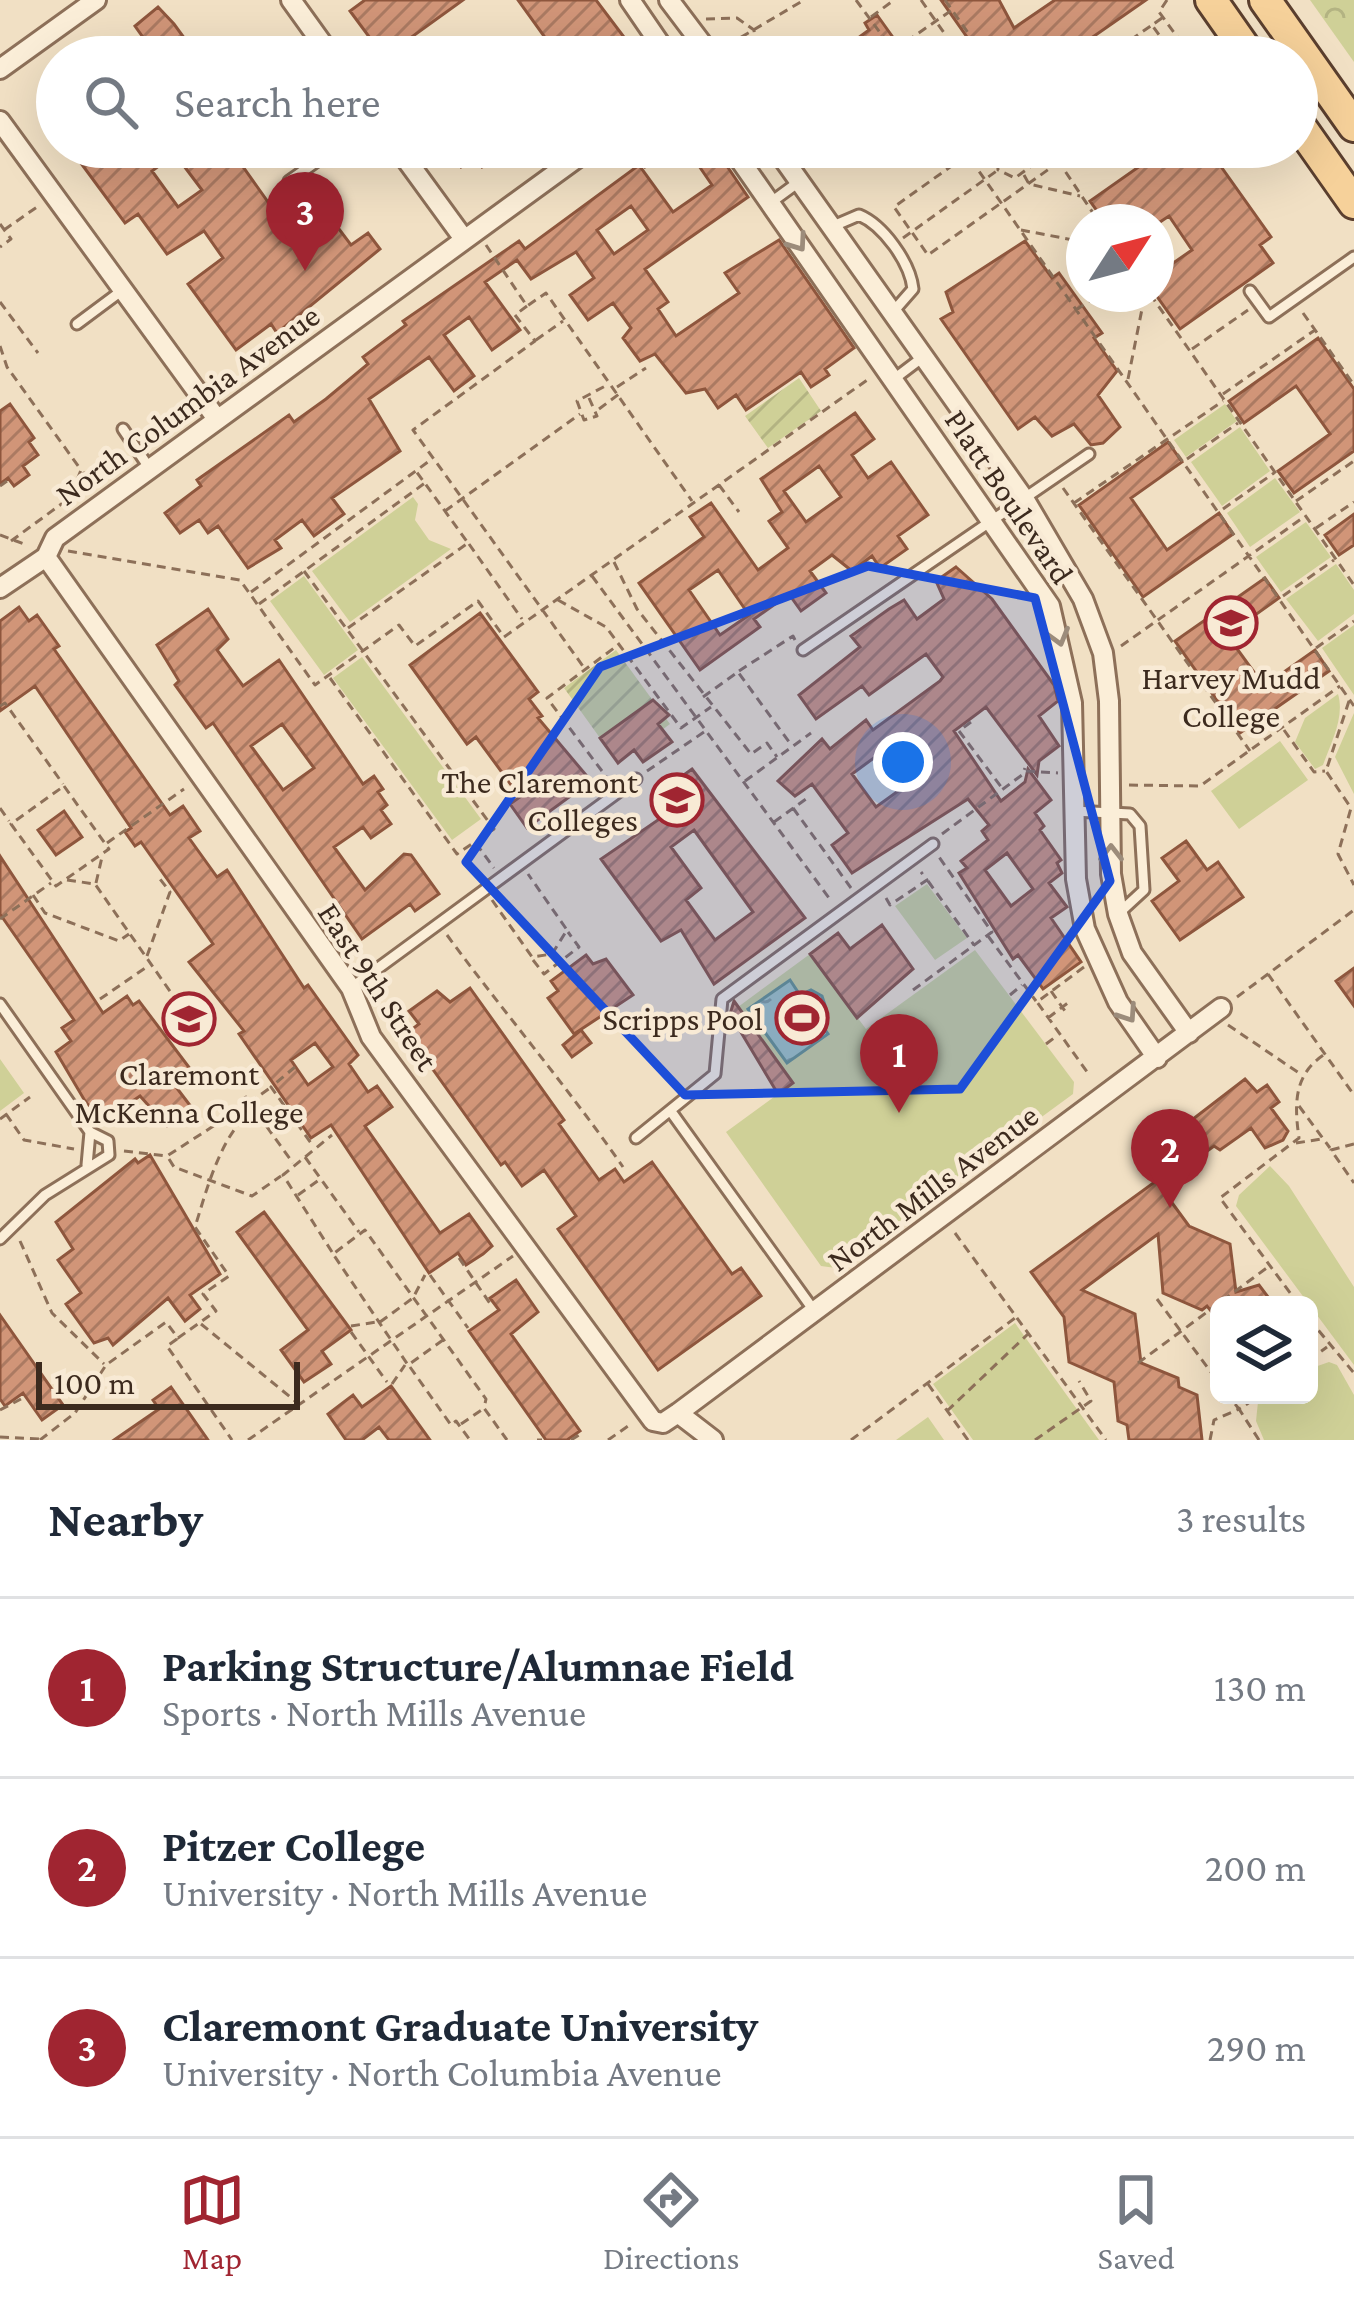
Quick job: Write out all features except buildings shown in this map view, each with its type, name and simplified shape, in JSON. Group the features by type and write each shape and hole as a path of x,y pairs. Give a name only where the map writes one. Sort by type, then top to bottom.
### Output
{"main road":[{"path":"1211,0 1236,36"},
{"path":"1265,0 1290,36"},
{"path":"1318,75 1354,126"},
{"path":"1318,151 1354,202"}],"street":[{"path":"45,36 95,0"},
{"path":"291,0 317,36"},
{"path":"630,0 654,36"},
{"path":"669,0 696,36"},
{"path":"0,69 36,43"},
{"path":"0,121 217,418"},
{"path":"415,168 474,241"},
{"name":"North Columbia Avenue","path":"0,588 46,557 55,538 217,418 474,241 566,168"},
{"name":"Platt Boulevard","path":"746,168 885,376 1035,579 1060,637 1072,704 1079,904 1095,958 1157,1058"},
{"name":"Platt Boulevard","path":"790,168 1069,569 1102,653 1118,914 1132,952 1189,1033"},
{"name":"East 9th Street","path":"46,557 351,988 371,1037 645,1414"},
{"name":"North Mills Avenue","path":"678,1413 1218,1011"},
{"path":"645,1414 663,1423 678,1413"},
{"path":"678,1413 687,1440"},
{"path":"678,1413 713,1440"}],"lane":[{"path":"289,181 307,168"},
{"path":"770,203 800,182"},
{"path":"831,227 859,214 873,220 892,246 911,274 913,289 892,313"},
{"path":"1250,290 1270,317 1354,257"},
{"path":"77,324 124,289"},
{"path":"885,376 924,357"},
{"path":"123,429 150,469"},
{"path":"803,650 1089,454"},
{"path":"351,988 637,779"},
{"path":"1074,811 1130,814 1140,826 1144,890 1118,914"},
{"path":"636,1138 715,1074 722,999 932,846"},
{"path":"0,1004 90,1132 112,1148 102,1161 87,1165 45,1195 0,1239"},
{"path":"672,1112 815,1312"},
{"path":"87,1165 90,1132"}],"path":[{"path":"741,36 804,0"},
{"path":"856,0 884,36"},
{"path":"870,18 894,0"},
{"path":"921,0 945,36"},
{"path":"945,0 971,36"},
{"path":"1167,0 1159,7 1177,36"},
{"path":"914,36 952,10"},
{"path":"700,23 721,15 754,30"},
{"path":"1136,36 1163,17"},
{"path":"1152,25 1160,36"},
{"path":"754,30 754,36"},
{"path":"948,168 894,206 928,255 1051,168"},
{"path":"976,168 1066,297"},
{"path":"892,246 998,170 1008,177 1024,174 1028,168"},
{"path":"1064,168 1087,204"},
{"path":"1024,174 1030,184 1082,196"},
{"path":"4,230 40,205"},
{"path":"0,224 11,239 0,247"},
{"path":"1018,230 1066,239"},
{"path":"474,241 527,306"},
{"path":"535,341 515,315 546,293 693,502"},
{"path":"1294,300 1354,385"},
{"path":"0,302 38,353"},
{"path":"1190,350 1258,302"},
{"path":"1076,312 1354,706"},
{"path":"1127,380 1144,312"},
{"path":"1162,312 1354,585"},
{"path":"565,320 412,430 585,669"},
{"path":"1074,503 1315,331"},
{"path":"0,346 7,367 90,483 11,541"},
{"path":"619,394 590,421 580,415 577,401 646,368"},
{"path":"68,551 239,580 315,685 399,626 415,646 478,601 505,637 719,484 885,376"},
{"path":"589,398 598,410"},
{"path":"446,511 580,415"},
{"path":"1185,461 1240,422"},
{"path":"249,593 433,458"},
{"path":"1296,501 1354,461"},
{"path":"68,510 82,470"},
{"path":"416,471 525,622"},
{"path":"1221,512 1276,472"},
{"path":"0,486 7,481"},
{"path":"258,605 425,484"},
{"path":"719,484 739,512"},
{"path":"1064,490 1250,751"},
{"path":"1316,529 1354,502"},
{"path":"1115,650 1306,516"},
{"path":"0,535 24,544"},
{"path":"347,629 468,543"},
{"path":"1281,598 1335,559"},
{"path":"612,560 638,609 751,754 767,743 778,757"},
{"path":"304,571 494,829 457,854 328,676"},
{"path":"591,575 840,913"},
{"path":"556,599 600,621 681,728 713,706"},
{"path":"1316,648 1354,621"},
{"path":"703,697 793,636 803,650"},
{"path":"618,793 548,698 620,644"},
{"path":"739,658 745,667"},
{"path":"738,672 792,746"},
{"path":"1112,785 1200,786 1341,685"},
{"path":"1326,771 1349,699"},
{"path":"0,706 5,703 109,849 56,886 0,808"},
{"path":"971,722 959,730 1003,790"},
{"path":"1283,729 1314,772 1326,771"},
{"path":"637,779 705,731"},
{"path":"743,782 811,733"},
{"path":"913,990 992,932 932,846 1024,769 1074,774"},
{"path":"1326,771 1351,808 1338,854 1354,885"},
{"path":"11,824 64,786"},
{"path":"106,844 184,789"},
{"path":"773,823 810,796"},
{"path":"793,808 859,899"},
{"path":"475,842 501,878"},
{"path":"95,884 103,853"},
{"path":"914,862 974,945"},
{"path":"485,890 544,974 579,947 520,863"},
{"path":"146,958 170,892 160,879"},
{"path":"65,880 95,884 195,1027"},
{"path":"878,887 890,905 927,880"},
{"path":"0,919 52,882"},
{"path":"33,896 45,913 119,941 130,934"},
{"path":"1301,1073 1279,1064 1218,1011 1354,910"},
{"path":"439,924 512,1024 567,1084 622,1167"},
{"path":"532,958 558,949 567,930"},
{"path":"987,935 1090,1076"},
{"path":"1037,1002 1095,958"},
{"path":"100,999 151,964"},
{"path":"1268,974 1354,1096"},
{"path":"1010,994 1023,984"},
{"path":"1051,992 1067,1014"},
{"path":"1048,1018 1069,1002"},
{"path":"1046,1044 1060,1034"},
{"path":"1294,1143 1301,1073 1324,1054"},
{"path":"249,1102 295,1067"},
{"path":"271,1087 314,1148"},
{"path":"245,1096 292,1163"},
{"path":"0,1118 30,1097"},
{"path":"1299,1106 1354,1183"},
{"path":"232,1440 167,1346 216,1311 203,1294 229,1276 195,1227 209,1181 242,1118 254,1109"},
{"path":"6,1114 24,1140 88,1152"},
{"path":"112,1148 167,1156 229,1116 242,1118"},
{"path":"167,1156 174,1167 252,1196 332,1135"},
{"path":"1292,1296 1220,1198 1286,1143 1324,1139"},
{"path":"1331,1150 1354,1144"},
{"path":"304,1156 360,1233"},
{"path":"283,1175 378,1323 451,1425 459,1426 484,1408"},
{"path":"297,1196 321,1179"},
{"path":"944,1216 1106,1440"},
{"path":"16,1228 31,1274 52,1312 106,1366"},
{"path":"333,1254 364,1230 485,1399 484,1408 507,1440"},
{"path":"248,1440 525,1247"},
{"path":"459,1258 491,1305"},
{"path":"1138,1364 1270,1266"},
{"path":"443,1340 407,1364 390,1383 351,1329 378,1323 413,1298 428,1275 468,1328"},
{"path":"1156,1299 1210,1371"},
{"path":"851,1440 1017,1317"},
{"path":"0,1437 39,1440 75,1413 106,1366 166,1322 178,1338"},
{"path":"200,1323 302,1406"},
{"path":"1318,1331 1354,1373"},
{"path":"947,1411 1029,1333"},
{"path":"1318,1354 1329,1346"},
{"path":"1035,1440 1090,1401 1079,1381"},
{"path":"926,1383 968,1440"},
{"path":"0,1410 21,1399"},
{"path":"1235,1404 1259,1440"},
{"path":"1210,1440 1214,1420 1247,1404"},
{"path":"608,1440 645,1414"},
{"path":"459,1426 470,1440"},
{"path":"571,1440 582,1433"}],"highlighted area":[{"path":"868,566 1035,598 1110,881 960,1089 685,1095 466,862 600,667"}],"green space":[{"path":"1310,0 1354,0 1354,62"},
{"path":"799,378 821,411 768,448 745,416"},
{"path":"1225,404 1237,421 1186,457 1174,440"},
{"path":"1240,427 1270,471 1222,506 1191,462"},
{"path":"1275,478 1300,512 1250,547 1227,513"},
{"path":"413,497 418,504 415,520 429,540 451,549 350,622 312,571"},
{"path":"1306,522 1331,557 1281,592 1256,557"},
{"path":"1336,564 1354,590 1354,614 1318,641 1286,599"},
{"path":"304,576 358,650 324,675 270,601"},
{"path":"1354,625 1354,695 1322,648"},
{"path":"616,650 670,724 618,763 564,688"},
{"path":"362,657 481,819 452,840 333,678"},
{"path":"1338,694 1336,730 1323,765 1315,769 1295,742 1305,718"},
{"path":"1354,713 1354,794 1335,757"},
{"path":"1280,741 1308,780 1239,829 1211,791"},
{"path":"927,884 967,938 935,960 895,906"},
{"path":"975,950 1074,1082 1073,1094 836,1268 821,1266 726,1132 793,1083 738,1007 810,954 866,1029"},
{"path":"0,1059 24,1093 0,1111"},
{"path":"1270,1166 1289,1186 1354,1287 1354,1365 1318,1316 1318,1296 1303,1296 1236,1206 1239,1195"},
{"path":"1015,1323 1099,1440 973,1440 933,1384"},
{"path":"1337,1365 1354,1395 1354,1440 1264,1440 1256,1421 1258,1404 1318,1404 1318,1366"},
{"path":"928,1417 944,1440 896,1440"}],"water":[{"path":"790,980 800,995 811,990 822,996 825,1005 817,1018 828,1034 787,1063 748,1009"}],"place":[{"name":"Claremont Graduate University","path":"305,271"},
{"name":"Harvey Mudd College","path":"1231,623"},
{"name":"The Claremont Colleges","path":"677,800"},
{"name":"Scripps Pool","path":"802,1018"},
{"name":"Claremont McKenna College","path":"189,1019"},
{"name":"Parking Structure/Alumnae Field","path":"899,1113"},
{"name":"Pitzer College","path":"1170,1208"}]}
